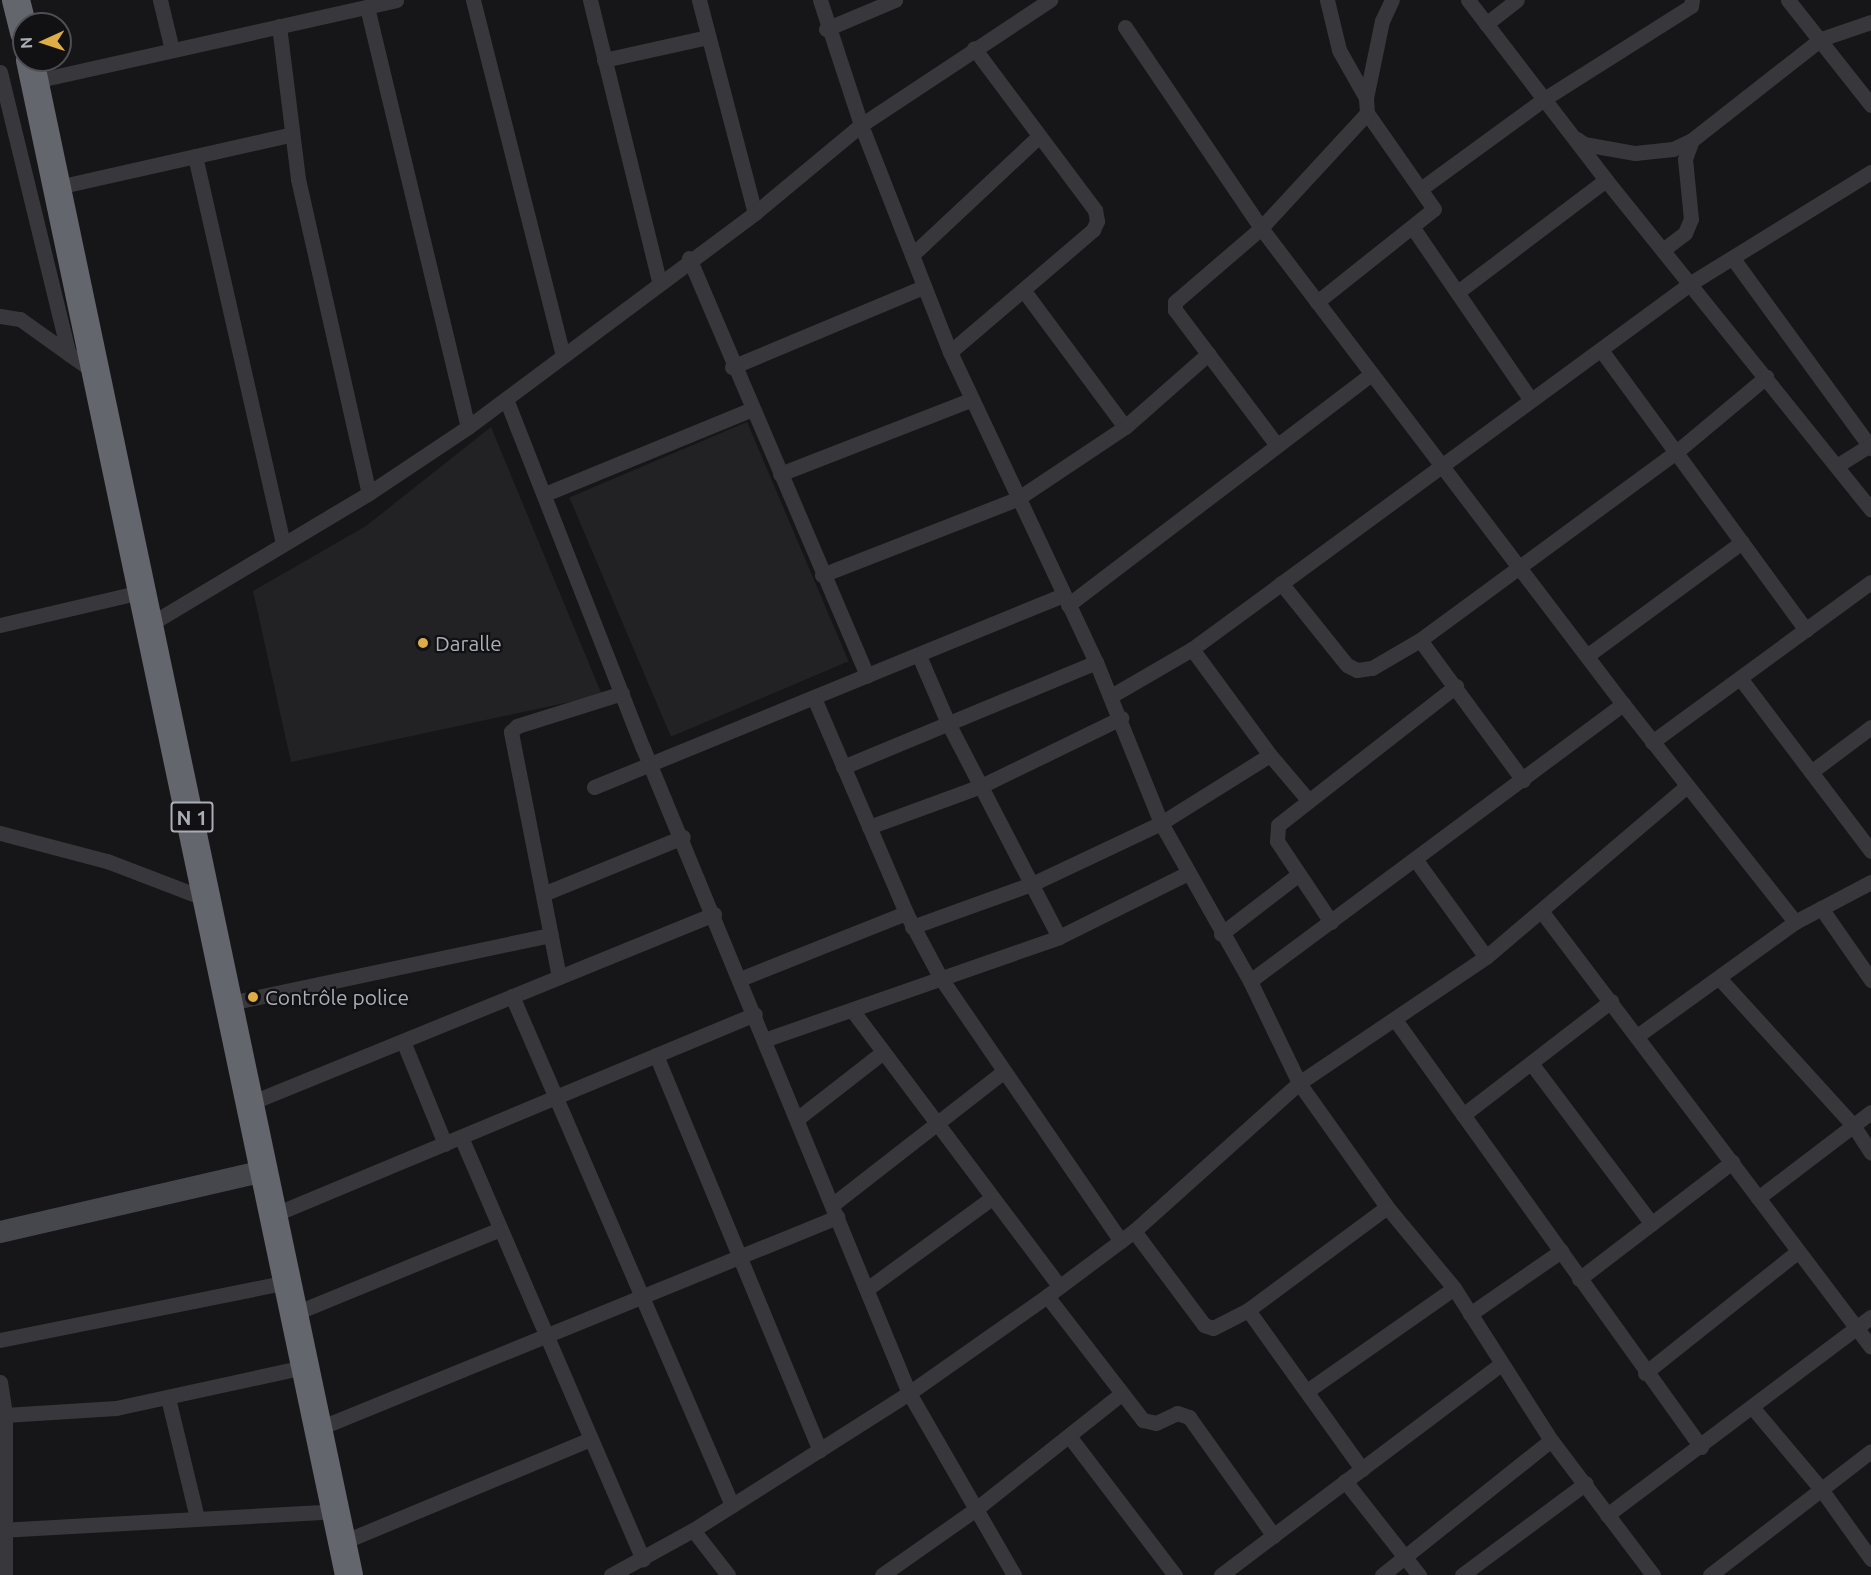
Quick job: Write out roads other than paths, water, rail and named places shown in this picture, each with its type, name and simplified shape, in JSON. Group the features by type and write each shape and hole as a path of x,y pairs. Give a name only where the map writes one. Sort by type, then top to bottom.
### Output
{"highway":[{"name":"N 1","path":"33,72 95,372 152,623 293,1314 349,1575"}],"main road":[{"path":"0,1232 264,1171"}],"street":[{"path":"160,0 172,50"},
{"path":"72,65 172,50 396,0"},
{"path":"473,0 562,356"},
{"path":"590,0 659,280"},
{"path":"699,0 755,213"},
{"path":"820,0 826,29 923,287 970,399 1121,718 1161,823 1221,934 1250,981 1299,1083 1387,1207 1454,1288 1551,1440 1586,1482 1607,1515 1649,1570 1632,1575"},
{"path":"826,29 895,0"},
{"path":"152,623 283,542 369,493 468,427 659,280 755,213 861,125 974,48 1050,0"},
{"path":"1317,302 1413,228 1434,209 1366,106 1339,50 1327,0"},
{"path":"1276,444 1175,310 1176,302 1261,228 1366,106 1382,21 1392,0"},
{"path":"1486,24 1517,0"},
{"path":"1788,0 1871,105"},
{"path":"1470,1 1605,180 1664,249 1838,465 1871,510"},
{"path":"1422,188 1544,99 1694,2"},
{"path":"367,7 468,427"},
{"path":"1570,133 1584,144 1635,153 1673,149 1692,141 1821,39 1871,22"},
{"path":"279,26 289,135 369,493"},
{"path":"1125,27 1261,228 1588,655 1623,704 1795,922"},
{"path":"604,60 708,37"},
{"path":"950,352 1024,291 1097,221 1095,210 1038,137 974,48"},
{"path":"0,77 69,354"},
{"path":"58,188 289,135"},
{"path":"912,255 1038,137"},
{"path":"1664,249 1684,233 1691,219 1685,159 1692,141"},
{"path":"195,156 283,542"},
{"path":"1111,696 1192,649 1441,464 1691,283 1734,260 1871,172"},
{"path":"1459,291 1605,180"},
{"path":"1413,228 1459,291 1530,399"},
{"path":"689,258 732,367 867,676"},
{"path":"1734,260 1870,446 1838,465"},
{"path":"732,367 923,287"},
{"path":"1024,291 1125,427"},
{"path":"0,316 20,319 95,372"},
{"path":"1601,350 1806,630"},
{"path":"822,575 1017,499 1125,427 1208,354"},
{"path":"594,787 867,676 920,658 1066,600 1371,374"},
{"path":"1281,583 1347,665 1357,670 1372,668 1420,640 1675,453 1766,377"},
{"path":"506,399 651,765 683,837 909,1393 1014,1575"},
{"path":"780,474 970,399"},
{"path":"544,494 752,409"},
{"path":"1588,655 1742,542"},
{"path":"1653,742 1871,582"},
{"path":"0,625 145,591"},
{"path":"1420,640 1523,780"},
{"path":"1192,649 1270,755 1309,801"},
{"path":"920,658 948,723 1034,883 1059,937"},
{"path":"843,767 1096,662"},
{"path":"1740,678 1871,851"},
{"path":"1331,922 1299,874 1275,832 1309,801 1456,686"},
{"path":"559,977 511,732 516,726 622,693"},
{"path":"814,698 909,920 940,977 1121,1241"},
{"path":"1250,981 1623,704"},
{"path":"869,827 981,786 1121,718"},
{"path":"1811,772 1871,727"},
{"path":"740,979 909,920 1034,883 1161,823 1270,755"},
{"path":"611,1575 693,1530 909,1393 1053,1291 1134,1231 1299,1083 1396,1021 1486,957 1542,912 1687,786"},
{"path":"0,833 107,861 209,900"},
{"path":"543,894 683,837"},
{"path":"1415,860 1486,957"},
{"path":"764,1040 1059,937 1188,873"},
{"path":"1221,934 1299,874"},
{"path":"1637,1036 1720,979 1795,922 1871,882"},
{"path":"1821,908 1871,980"},
{"path":"1542,912 1871,1347"},
{"path":"250,1103 714,914"},
{"path":"230,1003 551,935"},
{"path":"1720,979 1853,1125 1871,1153"},
{"path":"512,996 732,1505"},
{"path":"1463,1115 1611,1001"},
{"path":"852,1010 992,1198 1119,1395 1149,1423 1178,1413 1189,1417 1274,1536"},
{"path":"273,1215 755,1014"},
{"path":"1396,1021 1561,1251 1645,1373 1701,1447"},
{"path":"403,1041 445,1144"},
{"path":"797,1119 883,1052"},
{"path":"656,1056 820,1450"},
{"path":"1531,1063 1652,1224"},
{"path":"318,1429 643,1299 740,1257 835,1211 937,1124 1004,1071"},
{"path":"1758,1198 1871,1112"},
{"path":"461,1137 588,1440 643,1559"},
{"path":"1579,1279 1732,1162"},
{"path":"867,1289 992,1198"},
{"path":"1134,1231 1204,1325 1223,1326 1387,1207"},
{"path":"293,1314 500,1229"},
{"path":"1470,1314 1561,1251"},
{"path":"1645,1373 1797,1252"},
{"path":"0,1341 288,1282"},
{"path":"1307,1391 1454,1288"},
{"path":"1248,1310 1362,1469"},
{"path":"1607,1515 1701,1447 1871,1317"},
{"path":"1221,1575 1501,1364"},
{"path":"5,1415 89,1411 168,1398 304,1367"},
{"path":"0,1382 5,1415 2,1530 5,1575"},
{"path":"882,1575 976,1509 1119,1395"},
{"path":"168,1398 197,1518"},
{"path":"1752,1407 1821,1489 1871,1559"},
{"path":"1069,1436 1175,1575"},
{"path":"343,1542 588,1440"},
{"path":"1382,1575 1551,1440"},
{"path":"1710,1575 1871,1451"},
{"path":"1345,1481 1419,1575"},
{"path":"1462,1575 1586,1482"},
{"path":"2,1530 335,1511"},
{"path":"693,1530 728,1575"}],"place":[{"name":"Daralle","path":"423,643"},
{"name":"Contrôle police","path":"253,997"}]}
